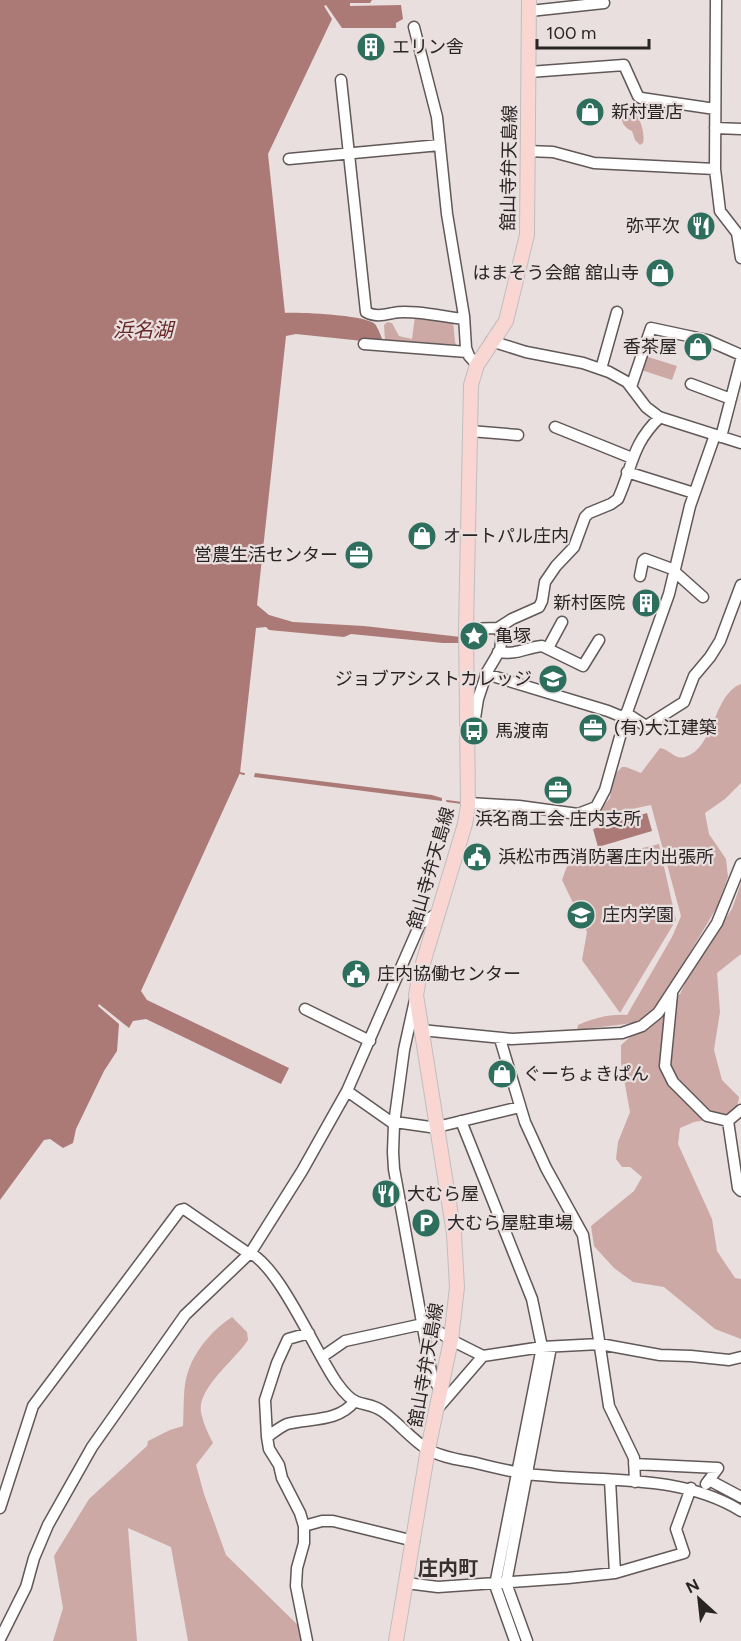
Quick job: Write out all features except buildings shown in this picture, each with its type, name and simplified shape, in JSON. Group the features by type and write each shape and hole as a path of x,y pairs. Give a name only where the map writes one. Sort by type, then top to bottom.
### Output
{"main road":[{"name":"舘山寺弁天島線","path":"396,1641 428,1449 452,1340 457,1287 456,1252 416,995 420,973 465,824 469,803 468,748 472,711 466,629 471,379 491,341 503,327 527,235 529,5"}],"street":[{"path":"529,5 604,3 603,0"},
{"path":"716,0 715,169 720,211 738,228 741,258"},
{"path":"414,27 436,111 447,214 467,352 477,365"},
{"path":"529,72 624,65 641,98 715,109"},
{"path":"341,80 366,312 386,316 404,312 464,319"},
{"path":"715,128 741,129"},
{"path":"289,159 440,145"},
{"path":"527,151 554,152 594,164 715,169"},
{"path":"601,369 617,312"},
{"path":"632,387 651,328 707,340 741,355"},
{"path":"491,341 526,352 564,358 601,369 622,378 632,387 646,407 660,417 741,443"},
{"path":"364,344 467,352"},
{"path":"469,803 519,806 578,814 590,810 604,797 626,716 669,594 694,493 718,436 741,360"},
{"path":"691,384 731,399"},
{"path":"466,629 498,628 539,607 545,582 574,547 585,517 618,499 632,458 642,438 660,417"},
{"path":"555,427 632,458"},
{"path":"470,431 518,435"},
{"path":"627,472 694,493"},
{"path":"640,576 645,559 675,571 703,597"},
{"path":"486,674 626,716 646,726 684,702 694,676 720,641 741,585"},
{"path":"548,648 562,622"},
{"path":"472,711 486,674 498,652 502,636 498,628"},
{"path":"498,652 509,654 539,646 548,648 583,666 599,640"},
{"path":"422,1030 500,1039 629,1032 642,1026 653,1018 672,992 721,915 741,864"},
{"path":"0,1639 26,1587 34,1558 48,1525 92,1447 185,1315 250,1252 302,1172 347,1091 420,924 438,913"},
{"path":"672,992 664,1066 673,1082 707,1116 728,1121"},
{"path":"416,995 404,1050 394,1123 393,1161 432,1377 441,1391"},
{"path":"305,1009 370,1041"},
{"path":"500,1039 520,1107 546,1168 583,1235 609,1406 634,1458 635,1482"},
{"path":"347,1091 394,1123 437,1127 520,1107"},
{"path":"728,1121 741,1110"},
{"path":"461,1121 532,1299 547,1347 500,1584 515,1641"},
{"path":"728,1121 738,1188 741,1191"},
{"path":"0,1508 33,1406 180,1210 184,1209 245,1251 250,1252 265,1265 309,1333 336,1382 354,1402 367,1404 380,1410 428,1449 452,1458 522,1473 635,1482 695,1490 718,1498 741,1511"},
{"path":"322,1357 345,1341 423,1324 429,1325 483,1356 547,1347 600,1344 660,1355 729,1360 741,1357"},
{"path":"307,1641 296,1586 297,1568 304,1543 304,1526 282,1478 279,1465 268,1449 265,1400 277,1363 288,1339 309,1333"},
{"path":"437,1409 483,1356"},
{"path":"267,1437 284,1425 321,1420 339,1414 350,1408 354,1402"},
{"path":"406,1583 438,1587 500,1584 615,1573 684,1553 676,1529 695,1490 710,1480 718,1468 634,1464"},
{"path":"610,1480 615,1573"},
{"path":"710,1480 741,1497"},
{"path":"304,1526 322,1521 333,1521 414,1541"},
{"path":"500,1584 527,1641"}],"shaded area":[{"path":"628,105 635,112 642,128 644,138 640,145 635,140 632,131 622,122 622,108"},
{"path":"415,316 453,320 455,342 458,348 385,341 384,325 387,322 392,323 399,336 412,339"},
{"path":"645,356 677,366 672,380 641,370"},
{"path":"741,684 741,783 725,799 705,813 709,834 726,859 728,877 717,907 654,1013 641,1022 577,1030 578,1025 596,1018 627,1015 672,937 681,916 651,805 596,815 610,798 615,774 622,767 641,773 660,748 681,758 695,752 709,733 725,698"},
{"path":"659,844 676,920 620,1013 582,960 587,932 562,880 567,866"},
{"path":"741,883 741,954 717,973 720,1012 714,1050 722,1080 739,1097 736,1115 694,1122 680,1128 678,1144 712,1219 717,1251 735,1278 741,1279 741,1339 715,1329 664,1287 633,1282 614,1268 594,1246 591,1226 634,1191 642,1177 630,1167 622,1167 616,1159 618,1142 630,1112 621,1063 621,1045 680,994 694,965 732,909"},
{"path":"232,1317 247,1332 248,1340 205,1393 201,1403 201,1412 213,1443 196,1465 226,1555 305,1632 309,1641 188,1641 171,1547 128,1528 137,1641 53,1641 63,1608 54,1556 89,1499 147,1446 148,1441 183,1426 185,1384 193,1360 210,1336"}],"water":[{"name":"浜名湖","path":"0,0 372,0 370,3 350,3 350,6 401,5 403,19 396,23 396,28 342,28 326,5 324,6 332,19 268,154 285,313 359,318 375,324 383,341 382,343 296,334 286,336 257,605 269,615 293,622 364,626 461,637 461,643 351,634 344,637 269,630 266,627 256,628 240,773 141,991 147,1000 289,1068 281,1084 146,1019 133,1021 129,1028 99,1004 98,1006 119,1024 117,1051 104,1071 76,1129 73,1143 63,1148 50,1139 44,1140 0,1200"},
{"path":"255,773 432,795 442,798 442,801 254,777"},
{"path":"647,813 652,831 598,847 593,829"}],"waterway":[{"path":"240,773 244,774"},
{"path":"447,801 462,803"}],"place":[{"name":"エリン舎","path":"371,47"},
{"name":"新村畳店","path":"590,112"},
{"name":"弥平次","path":"701,226"},
{"name":"はまそう会館 舘山寺","path":"660,273"},
{"name":"香茶屋","path":"698,347"},
{"name":"オートパル庄内","path":"422,536"},
{"name":"営農生活センター","path":"359,555"},
{"name":"新村医院","path":"646,603"},
{"name":"亀塚","path":"474,636"},
{"name":"ジョブアシストカレッジ","path":"553,679"},
{"name":"(有)大江建築","path":"593,728"},
{"name":"馬渡南","path":"474,731"},
{"name":"浜名商工会 庄内支所","path":"558,790"},
{"name":"浜松市西消防署庄内出張所","path":"477,857"},
{"name":"庄内学園","path":"581,915"},
{"name":"庄内協働センター","path":"356,974"},
{"name":"ぐーちょきぱん","path":"502,1074"},
{"name":"大むら屋","path":"386,1194"},
{"name":"大むら屋駐車場","path":"426,1223"}],"district":[{"name":"庄内町","path":"448,1568"}]}
